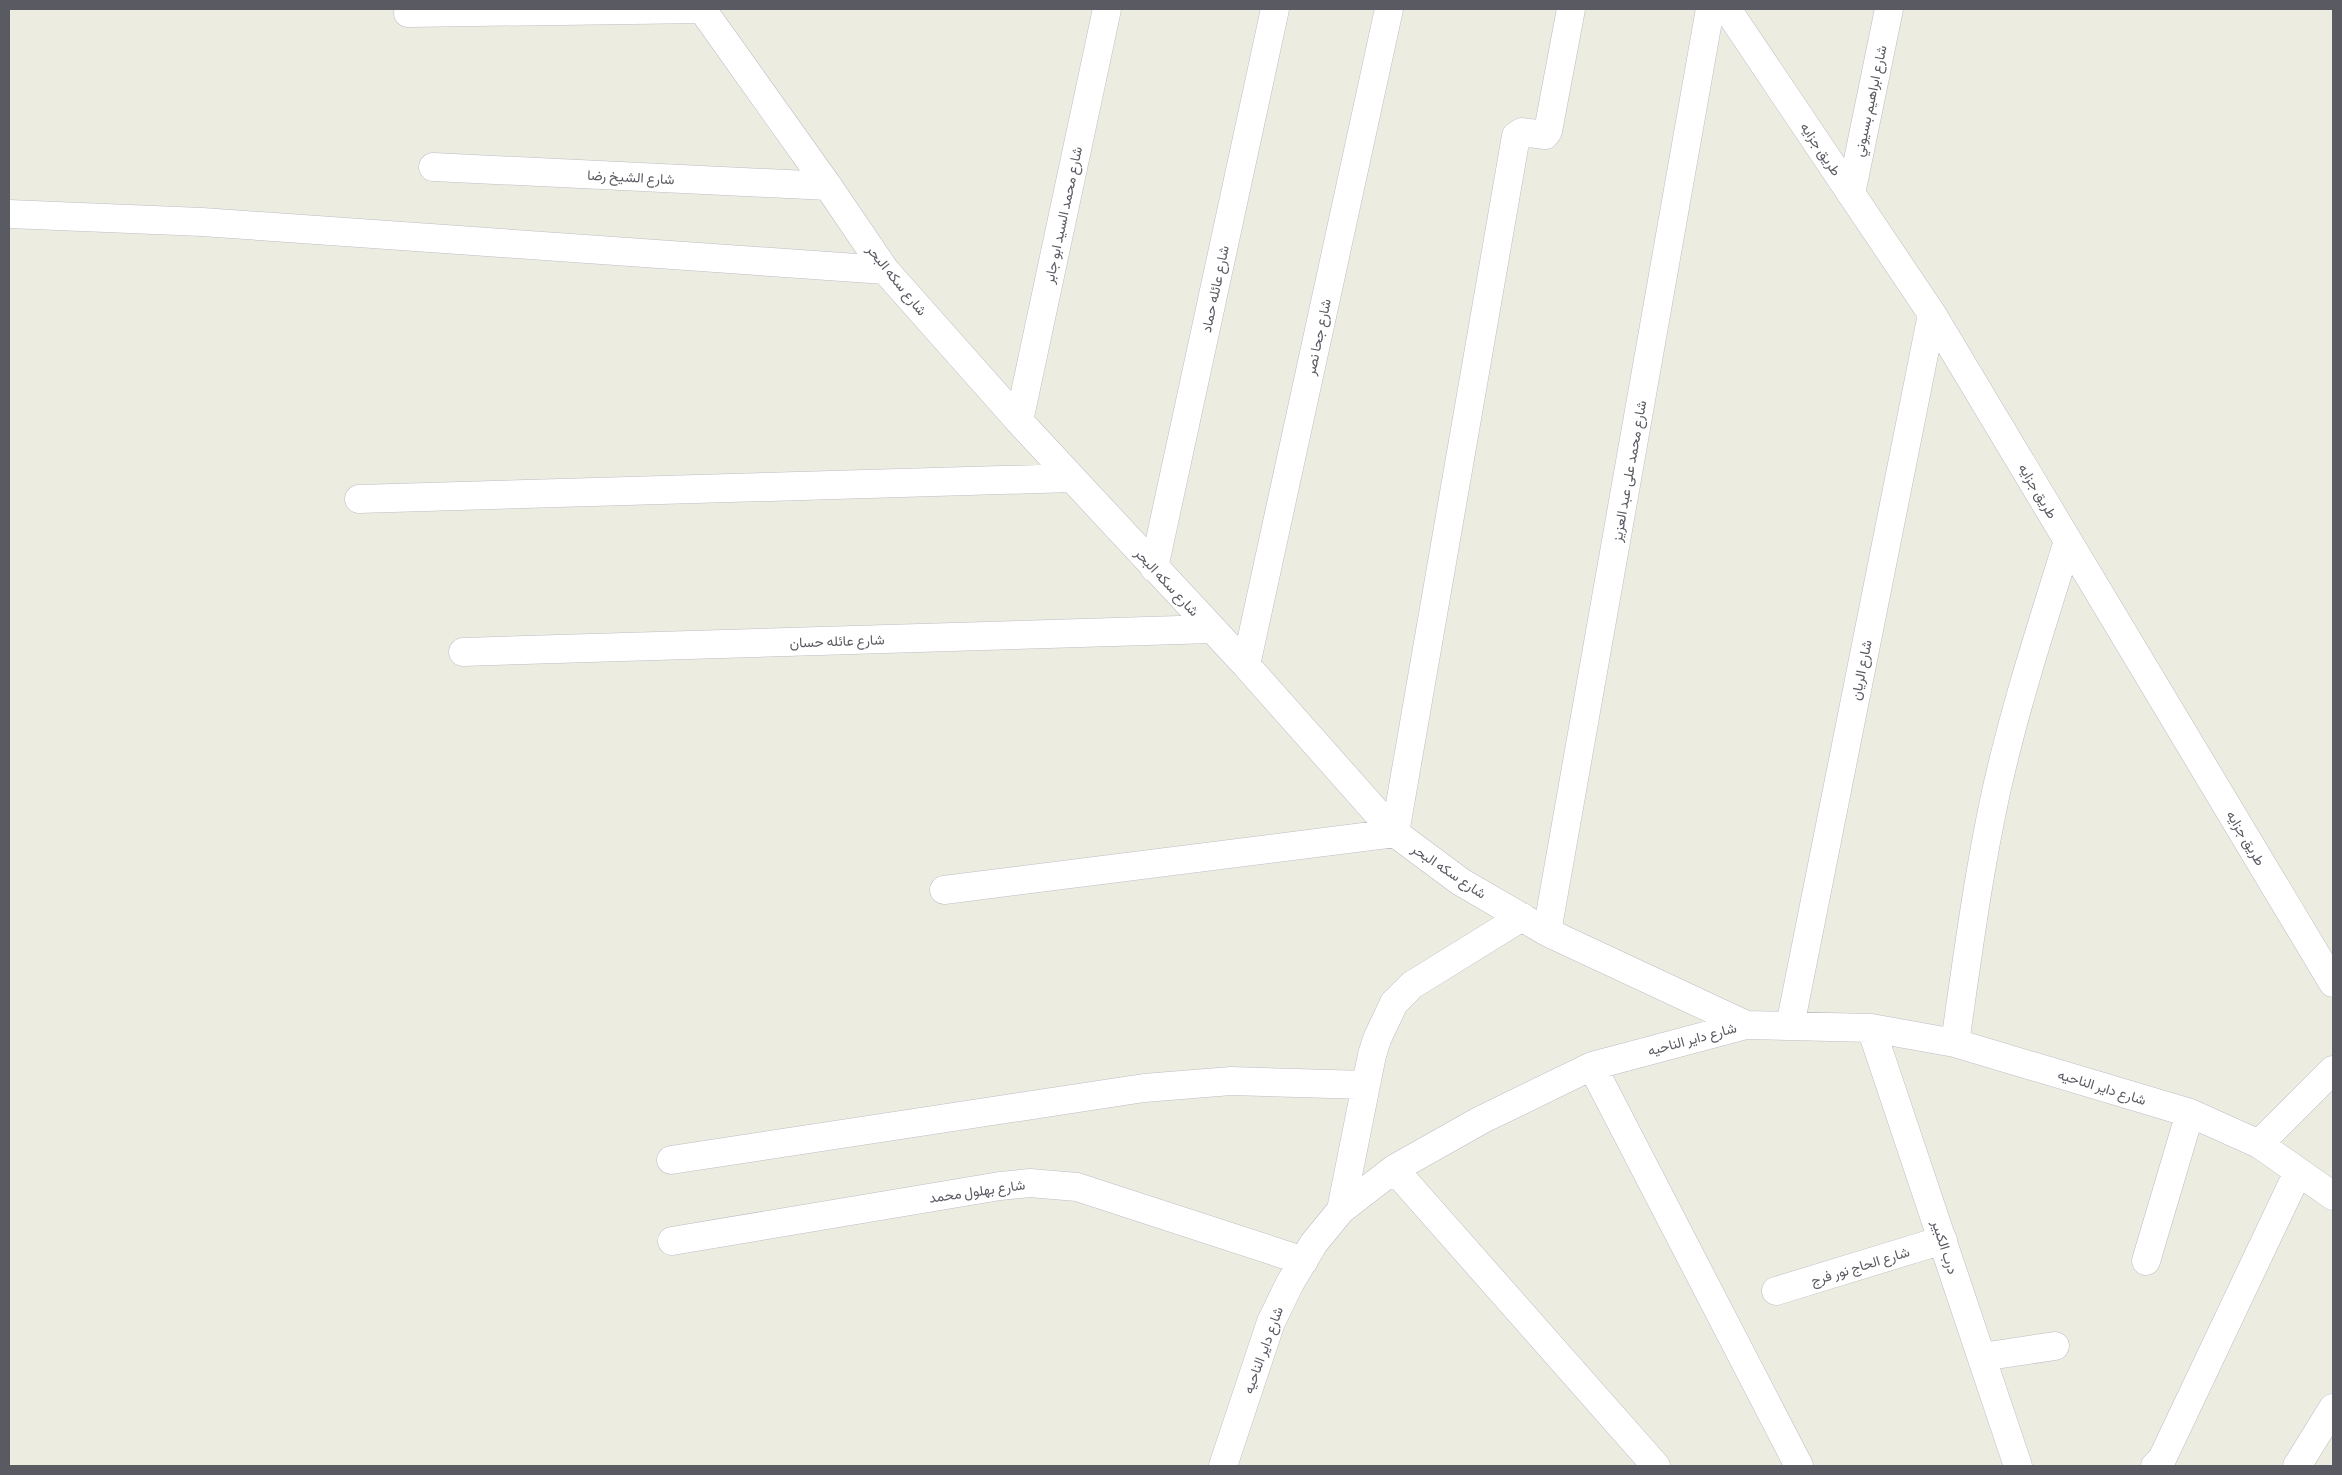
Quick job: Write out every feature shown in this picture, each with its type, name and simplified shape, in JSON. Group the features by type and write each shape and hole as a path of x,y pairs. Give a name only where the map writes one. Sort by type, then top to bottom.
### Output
{"street":[{"name":"شارع سكه البحر","path":"702,9 828,186 885,270 1019,421 1246,665 1395,832 1461,882 1548,932 1746,1025"},
{"path":"408,13 702,9"},
{"name":"شارع محمد السيد ابو جابر","path":"1019,421 1107,9"},
{"name":"شارع عائله حماد","path":"1154,568 1275,9"},
{"name":"شارع جحا نصر","path":"1246,665 1390,9"},
{"path":"944,890 1395,832 1516,136 1520,133 1545,135 1548,131 1571,9"},
{"name":"شارع محمد على عبد العزيز","path":"1548,932 1710,9"},
{"name":"طريق جزايه","path":"1727,9 1932,314 2333,983"},
{"name":"شارع ابراهيم بسيوني","path":"1851,194 1889,9"},
{"name":"شارع الشيخ رضا","path":"433,167 828,186"},
{"path":"9,214 212,222 885,270"},
{"name":"شارع الريان","path":"1790,1026 1932,314"},
{"path":"359,499 1072,478"},
{"path":"1955,1043 1978,886 1996,793 2016,711 2068,541"},
{"name":"شارع عائله حسان","path":"463,652 1212,629"},
{"path":"1342,1210 1366,1085 1377,1039 1394,1004 1412,986 1522,917"},
{"name":"شارع داير الناحيه","path":"1223,1466 1271,1322 1314,1243 1342,1210 1394,1169 1481,1120 1592,1066 1746,1025 1871,1028 1955,1043 2190,1113 2259,1144 2333,1196"},
{"name":"درب الكبير","path":"1871,1028 2018,1466"},
{"path":"1592,1066 1799,1466"},
{"path":"2259,1144 2333,1070"},
{"path":"672,1160 1144,1088 1231,1081 1366,1085"},
{"path":"2146,1260 2190,1113"},
{"path":"1394,1169 1656,1466"},
{"path":"2155,1466 2162,1459 2298,1172"},
{"name":"شارع بهلول محمد","path":"672,1241 1030,1183 1077,1187 1304,1261"},
{"name":"شارع الحاج نور فرج","path":"1776,1291 1943,1240"},
{"path":"1982,1357 2055,1346"},
{"path":"2297,1466 2333,1408"}]}
